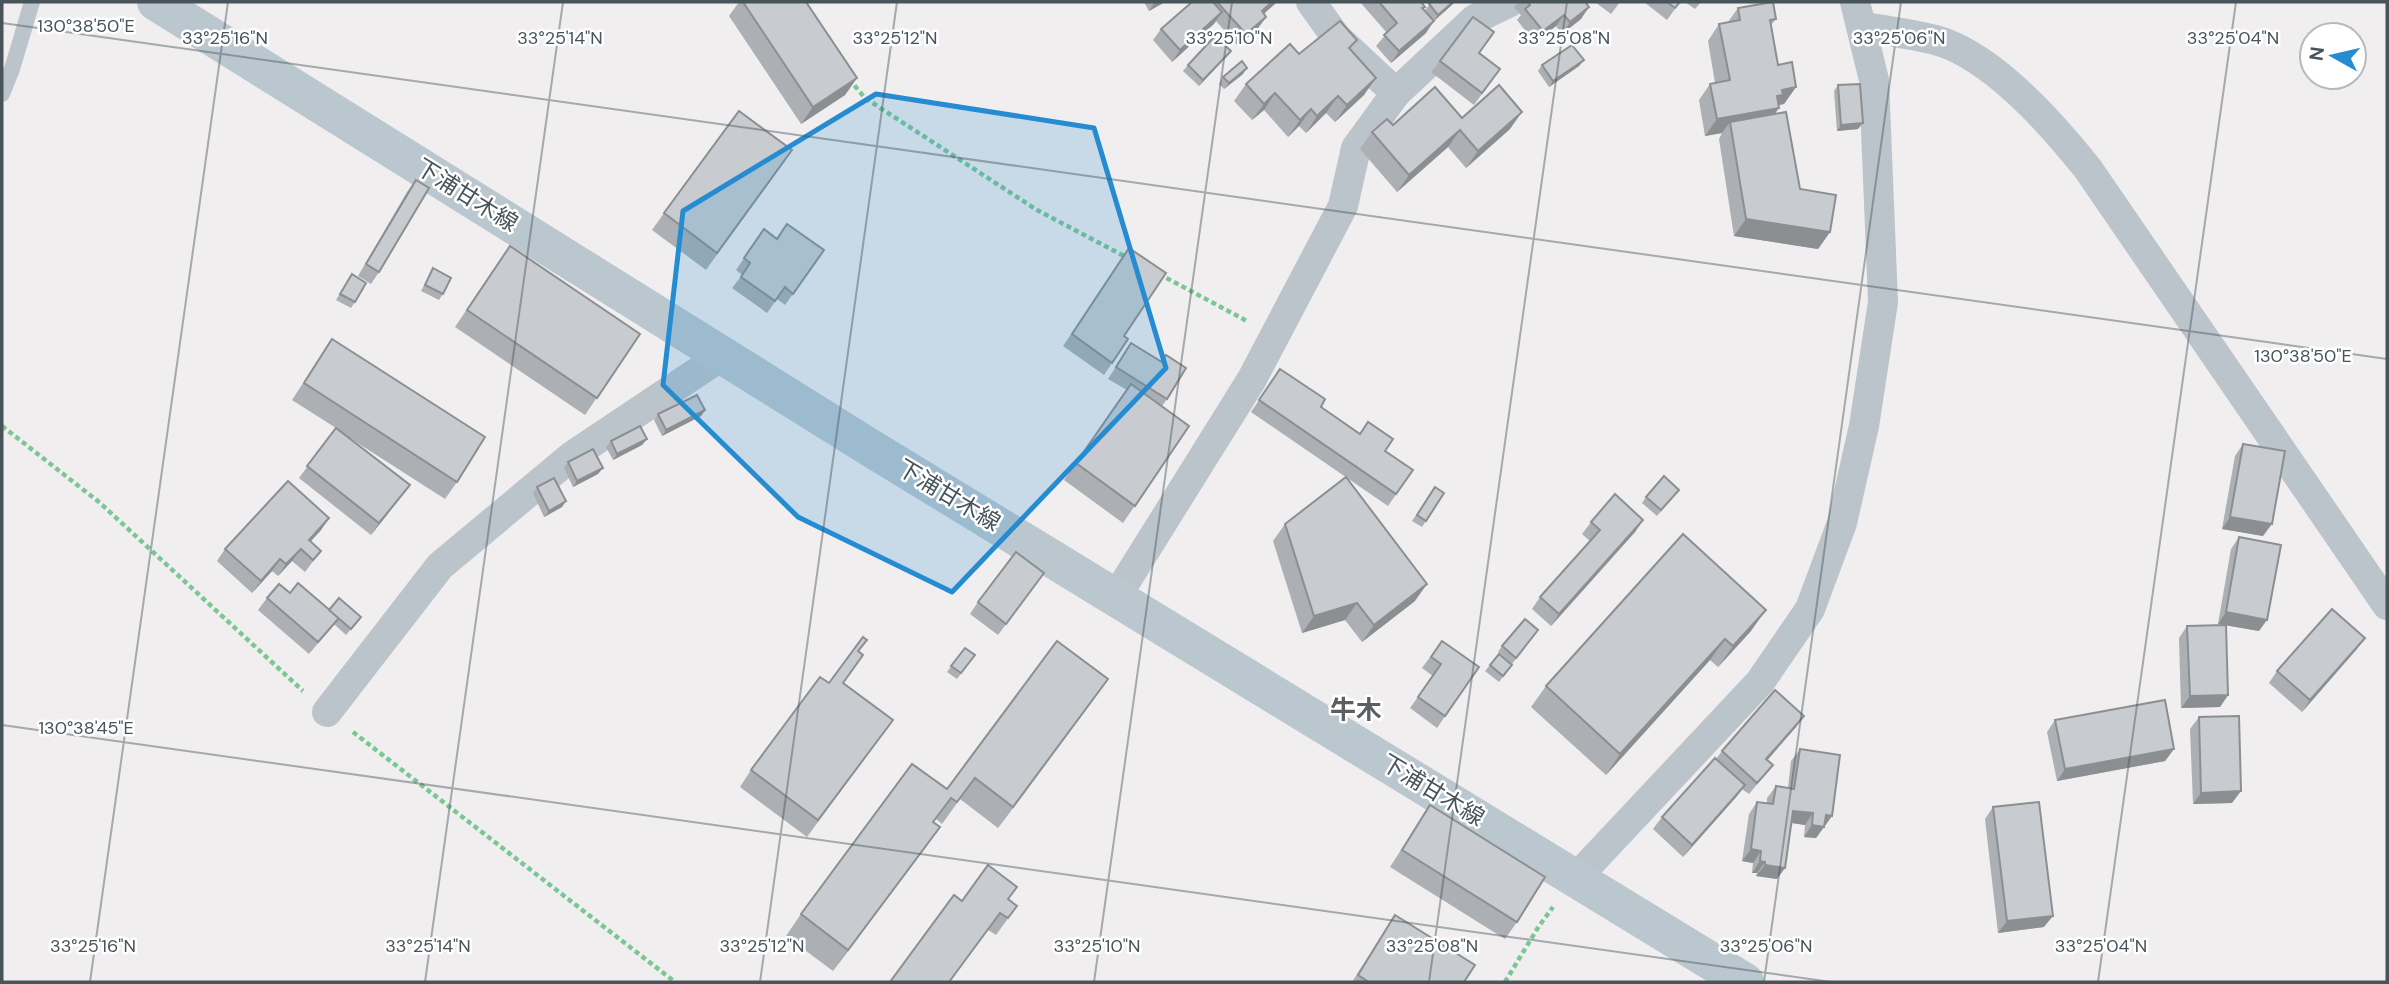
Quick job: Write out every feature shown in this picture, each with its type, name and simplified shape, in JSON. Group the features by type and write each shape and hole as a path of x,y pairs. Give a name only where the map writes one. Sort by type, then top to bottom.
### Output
{"main road":[{"name":"下浦甘木線","path":"156,2 723,355 1745,982"}],"street":[{"path":"1311,2 1336,37 1396,93"},
{"path":"1116,597 1252,379 1275,336 1343,206 1356,148 1396,93 1475,19 1510,2"},
{"path":"1858,14 1943,42 1973,56 2048,120 2088,169 2387,605"},
{"path":"1576,878 1760,682 1810,609 1842,523 1864,426 1883,302 1874,80 1858,14"},
{"path":"327,712 440,566 572,456 723,355"}],"lane":[{"path":"2,94 32,2"}],"path":[{"path":"849,78 864,98 1014,195 1133,260"},
{"path":"1156,273 1275,336"},
{"path":"2,425 99,502 327,712 675,982"},
{"path":"1505,982 1539,926 1576,878"}],"highlighted area":[{"path":"876,94 1094,128 1166,368 952,592 798,517 663,385 683,211"}],"building":[{"path":"743,2 806,2 857,78 813,107"},
{"path":"1192,2 1213,2 1222,12 1180,50 1161,29"},
{"path":"1217,2 1272,2 1262,11 1266,17 1246,34"},
{"path":"1379,2 1421,2 1425,7 1422,8 1434,21 1399,51 1384,35 1397,23"},
{"path":"1453,2 1438,15 1429,4"},
{"path":"1528,2 1585,2 1589,7 1570,22 1564,15 1543,31 1525,9 1530,5"},
{"path":"1667,2 1680,2 1675,8"},
{"path":"1773,2 1776,19 1770,20 1778,65 1792,62 1796,87 1782,90 1783,95 1777,96 1779,108 1717,119 1710,84 1730,80 1719,24 1740,20 1738,8"},
{"path":"1473,17 1494,32 1479,53 1500,69 1482,93 1440,61"},
{"path":"1340,21 1357,40 1349,48 1376,78 1347,105 1338,96 1317,116 1311,109 1300,120 1275,93 1264,104 1246,84 1290,44 1299,54"},
{"path":"1215,36 1231,51 1203,80 1188,65"},
{"path":"1572,45 1584,60 1553,81 1542,65"},
{"path":"1242,61 1247,68 1229,83 1223,77"},
{"path":"1860,84 1863,123 1841,125 1838,85"},
{"path":"1499,85 1522,112 1478,151 1460,130 1409,175 1372,132 1387,119 1393,125 1435,87 1462,118"},
{"path":"739,111 792,150 717,253 664,213"},
{"path":"1786,112 1800,189 1836,195 1830,232 1746,219 1730,122"},
{"path":"416,180 429,188 379,272 366,264"},
{"path":"787,224 824,250 793,294 785,287 775,301 741,277 750,263 744,258 764,229 777,239"},
{"path":"510,246 640,334 597,398 467,310"},
{"path":"1129,248 1166,273 1124,336 1128,339 1112,363 1072,334"},
{"path":"433,268 451,278 443,294 425,285"},
{"path":"352,274 366,283 355,302 340,294"},
{"path":"332,339 485,437 457,482 304,383"},
{"path":"1131,343 1162,362 1166,355 1186,368 1167,399 1116,367"},
{"path":"1280,369 1325,399 1321,407 1360,434 1368,422 1393,439 1385,451 1413,470 1396,494 1259,400"},
{"path":"1131,384 1189,426 1135,506 1076,463"},
{"path":"697,395 705,410 666,430 658,414"},
{"path":"640,426 647,439 617,454 611,441"},
{"path":"336,428 410,485 379,523 307,466"},
{"path":"2243,444 2285,451 2272,524 2230,517"},
{"path":"593,449 603,468 577,481 568,462"},
{"path":"1664,476 1679,490 1661,510 1646,497"},
{"path":"1346,477 1427,584 1374,625 1357,603 1314,616 1285,524"},
{"path":"554,478 566,501 549,511 537,487"},
{"path":"288,481 329,518 309,540 321,551 313,560 301,549 286,564 280,559 261,581 225,549"},
{"path":"1435,487 1444,493 1426,521 1417,515"},
{"path":"1615,494 1643,520 1559,614 1540,597 1600,530 1591,522"},
{"path":"1683,534 1766,610 1733,646 1725,639 1620,754 1546,686"},
{"path":"2239,537 2281,545 2267,620 2226,612"},
{"path":"1016,552 1044,573 1006,624 978,602"},
{"path":"298,583 339,618 318,642 267,598 279,584 290,593"},
{"path":"339,598 361,617 351,629 329,610"},
{"path":"2332,609 2365,638 2310,700 2277,671"},
{"path":"1525,619 1538,630 1516,658 1502,646"},
{"path":"2226,625 2228,695 2190,696 2187,626"},
{"path":"863,637 867,640 858,651 863,655 843,683 893,720 818,820 751,770 820,677 829,683"},
{"path":"1057,641 1108,679 1013,807 975,778 957,802 951,798 933,822 940,827 848,950 801,914 912,764 947,789"},
{"path":"1442,641 1479,667 1445,716 1418,697 1441,664 1431,657"},
{"path":"965,648 975,655 961,673 951,666"},
{"path":"1499,654 1512,665 1503,676 1490,665"},
{"path":"1775,690 1804,716 1766,759 1773,765 1757,783 1722,751"},
{"path":"2165,700 2174,749 2065,769 2055,720"},
{"path":"2239,716 2241,791 2201,793 2199,717"},
{"path":"1800,749 1840,755 1832,816 1826,815 1824,827 1812,825 1813,813 1793,811 1785,868 1765,865 1765,862 1760,861 1761,851 1751,849 1757,802 1773,804 1776,786 1794,789"},
{"path":"1715,758 1745,785 1692,845 1662,817"},
{"path":"2039,802 2053,916 2007,921 1993,807"},
{"path":"1430,805 1545,877 1517,922 1402,850"},
{"path":"988,865 1017,887 1008,899 1017,906 1008,918 1000,913 949,982 890,982 954,895 962,901"},
{"path":"1395,915 1475,965 1464,982 1369,982 1358,975"}],"district":[{"name":"牛木","path":"1356,710"}]}
